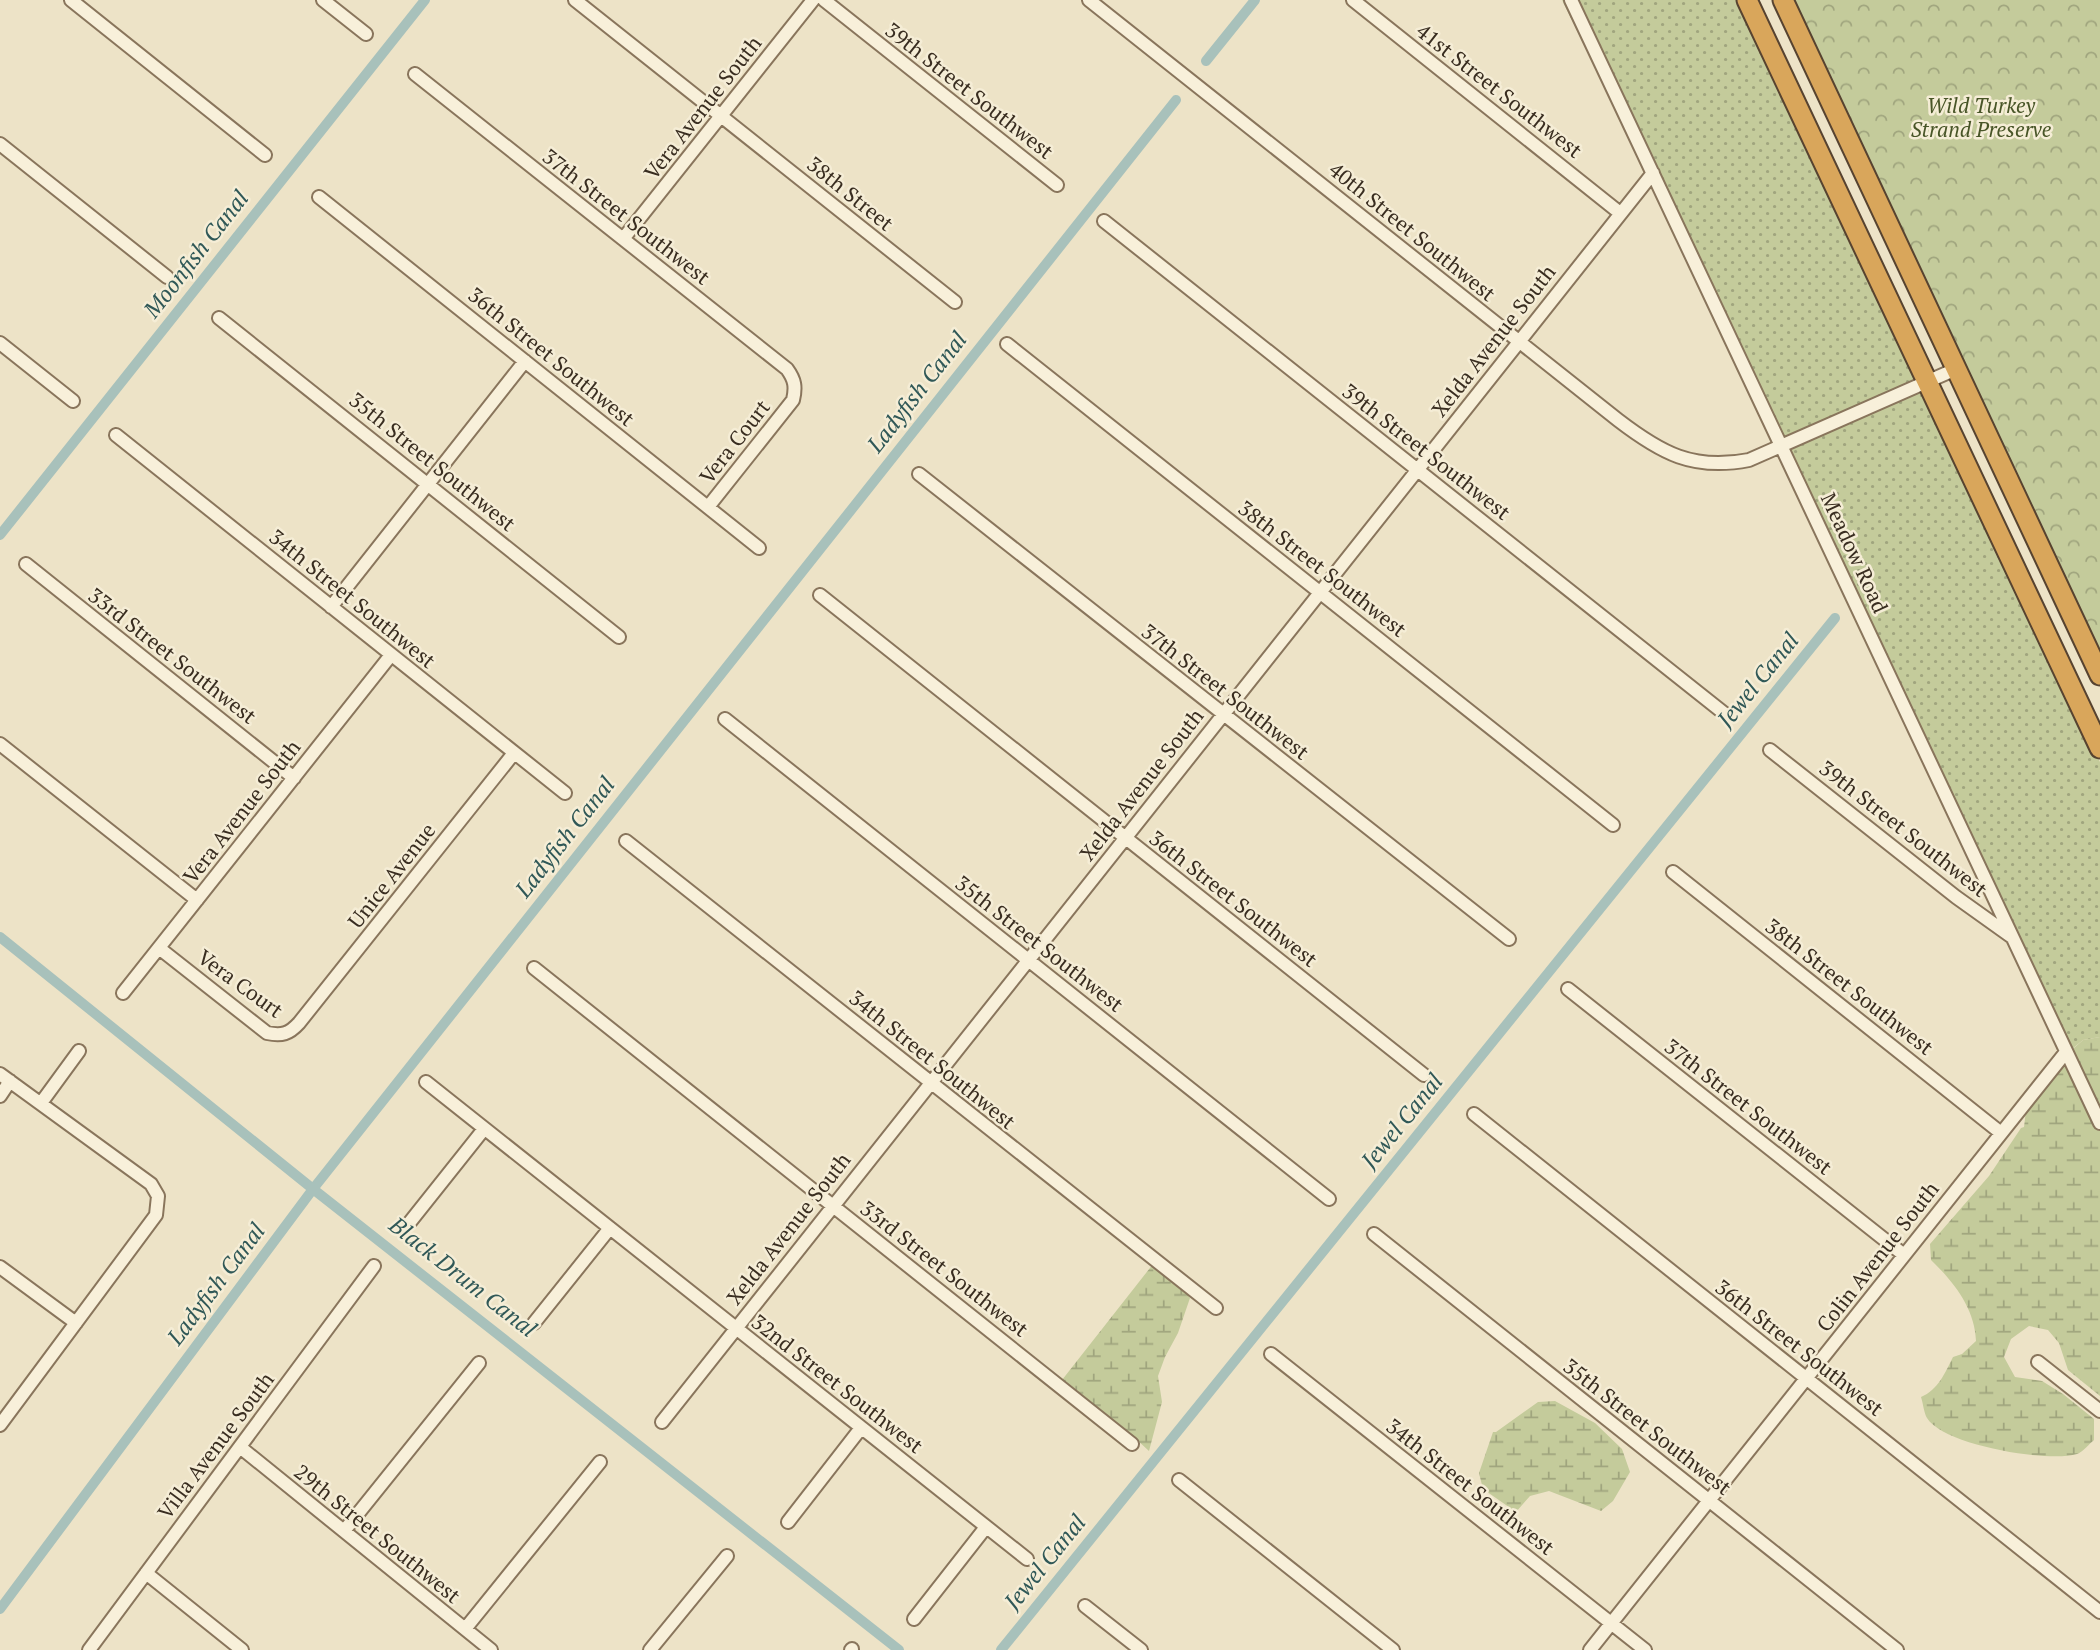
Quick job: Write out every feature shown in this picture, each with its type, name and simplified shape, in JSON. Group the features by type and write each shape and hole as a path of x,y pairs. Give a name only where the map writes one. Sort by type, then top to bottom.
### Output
{"highway":[{"path":"1748,0 2100,748"},
{"path":"1783,0 2100,675"}],"street":[{"path":"71,0 265,155"},
{"path":"323,0 366,34"},
{"path":"575,0 720,117"},
{"name":"Vera Avenue South","path":"623,239 813,0"},
{"name":"39th Street Southwest","path":"824,0 1057,185"},
{"name":"40th Street Southwest","path":"1089,0 1637,435 1671,455 1700,463 1749,460 1956,369"},
{"name":"41st Street Southwest","path":"1353,0 1620,213"},
{"name":"Meadow Road","path":"1571,0 2100,1123"},
{"name":"37th Street Southwest","path":"415,74 787,369 794,378 796,389 793,400"},
{"name":"38th Street","path":"720,117 954,302"},
{"path":"0,144 167,277"},
{"name":"Xelda Avenue South","path":"662,1422 1653,173"},
{"name":"36th Street Southwest","path":"318,197 759,548"},
{"name":"39th Street Southwest","path":"1104,221 1725,713"},
{"name":"35th Street Southwest","path":"219,318 619,637"},
{"path":"0,343 73,401"},
{"name":"38th Street Southwest","path":"1007,344 1613,825"},
{"path":"331,607 525,361"},
{"name":"Vera Court","path":"708,507 793,400"},
{"name":"34th Street Southwest","path":"116,436 565,793"},
{"name":"37th Street Southwest","path":"919,474 1509,939"},
{"name":"33rd Street Southwest","path":"26,564 294,778"},
{"name":"36th Street Southwest","path":"820,596 1424,1075"},
{"name":"Vera Avenue South","path":"123,993 391,655"},
{"name":"35th Street Southwest","path":"725,719 1329,1199"},
{"path":"0,744 197,900"},
{"name":"39th Street Southwest","path":"1770,750 2012,938"},
{"name":"Unice Avenue","path":"299,1023 514,753"},
{"name":"34th Street Southwest","path":"626,841 1216,1308"},
{"name":"38th Street Southwest","path":"1673,873 2001,1133"},
{"name":"Vera Court","path":"159,948 267,1033 289,1033 299,1023"},
{"name":"33rd Street Southwest","path":"534,968 1132,1444"},
{"name":"37th Street Southwest","path":"1568,989 1904,1255"},
{"path":"41,1103 79,1051"},
{"name":"Colin Avenue South","path":"1590,1650 2066,1052"},
{"path":"0,1096 5,1078 151,1184 158,1196 156,1215 0,1425"},
{"name":"32nd Street Southwest","path":"426,1082 1027,1559"},
{"name":"36th Street Southwest","path":"1474,1114 2100,1612"},
{"path":"410,1222 484,1129"},
{"path":"534,1323 610,1228"},
{"name":"35th Street Southwest","path":"1374,1234 1897,1650"},
{"name":"Villa Avenue South","path":"89,1650 374,1266"},
{"path":"0,1267 76,1323"},
{"name":"34th Street Southwest","path":"1272,1354 1645,1650"},
{"path":"2038,1362 2100,1411"},
{"path":"344,1531 479,1363"},
{"path":"788,1522 861,1428"},
{"name":"29th Street Southwest","path":"240,1447 491,1650"},
{"path":"465,1629 600,1462"},
{"path":"1180,1480 1393,1650"},
{"path":"914,1619 986,1527"},
{"path":"650,1650 727,1556"},
{"path":"146,1573 242,1650"},
{"path":"1085,1606 1141,1650"}],"green space":[{"path":"1562,0 1741,0 2100,762 2100,1037 2083,1040 2072,1049 1817,519"},
{"name":"Wild Turkey Strand Preserve","path":"1794,0 2100,0 2100,653"},
{"path":"2100,1037 2100,1396 2068,1370 2059,1343 2048,1330 2029,1326 2011,1339 2004,1357 2015,1377 2042,1381 2094,1419 2094,1440 2079,1453 2063,1456 2021,1454 1974,1444 1937,1428 1927,1418 1921,1397 1944,1375 1953,1357 1962,1354 1976,1341 1975,1329 1967,1307 1948,1277 1931,1260 1930,1244 1989,1176 2024,1127 2027,1102 2066,1055 2083,1040"},
{"path":"1157,1259 1172,1270 1190,1298 1178,1333 1158,1376 1162,1402 1149,1451 1124,1428 1094,1413 1062,1380"},
{"path":"1555,1401 1595,1423 1622,1449 1630,1472 1613,1501 1601,1511 1549,1491 1530,1496 1516,1512 1483,1489 1479,1473 1493,1432 1538,1402"}],"waterway":[{"name":"Moonfish Canal","path":"0,535 425,0"},
{"name":"Ladyfish Canal","path":"1206,61 1255,0"},
{"name":"Ladyfish Canal","path":"0,1609 313,1189 1176,100"},
{"name":"Jewel Canal","path":"1001,1650 1835,618"},
{"name":"Black Drum Canal","path":"0,937 313,1189 899,1650"}]}
